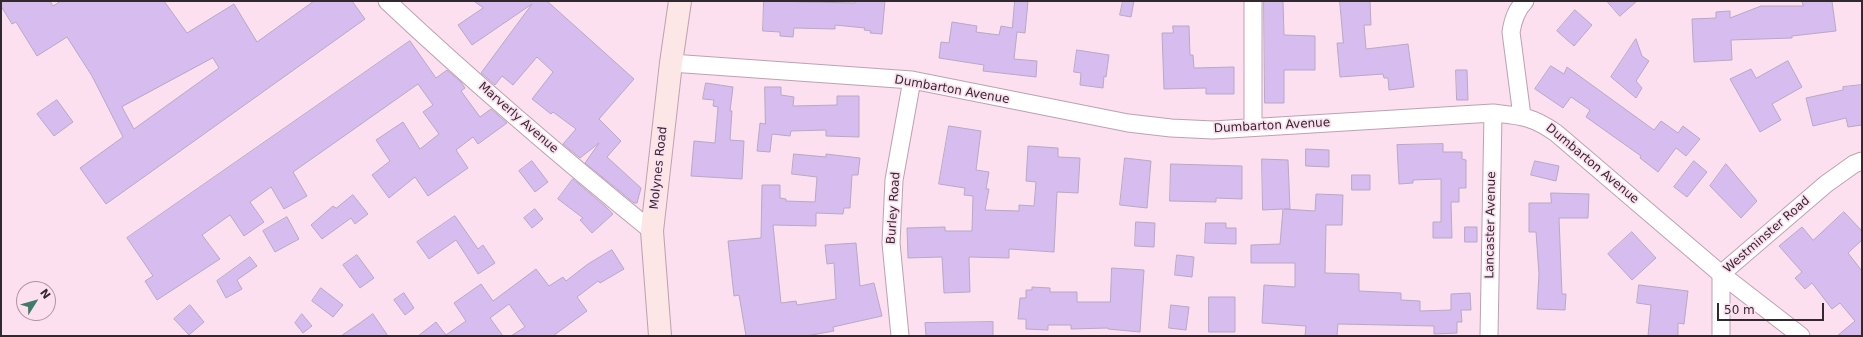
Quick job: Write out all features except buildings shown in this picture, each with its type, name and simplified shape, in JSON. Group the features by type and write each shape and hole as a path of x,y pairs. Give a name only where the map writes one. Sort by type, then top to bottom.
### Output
{"main road":[{"name":"Molynes Road","path":"660,336 652,231 671,63 680,1"}],"street":[{"name":"Marverly Avenue","path":"387,1 466,73 652,231"},
{"path":"1253,1 1253,127"},
{"path":"1522,116 1511,32 1514,19 1520,6 1525,1"},
{"name":"Dumbarton Avenue","path":"671,63 912,80 1128,123 1170,128 1213,130 1493,113 1522,116 1541,122 1556,133 1721,274 1801,336"},
{"name":"Burley Road","path":"900,336 891,243 894,180 912,80"},
{"name":"Lancaster Avenue","path":"1489,336 1493,113"},
{"name":"Westminster Road","path":"1721,336 1721,274 1826,184 1854,164 1862,161"}]}
